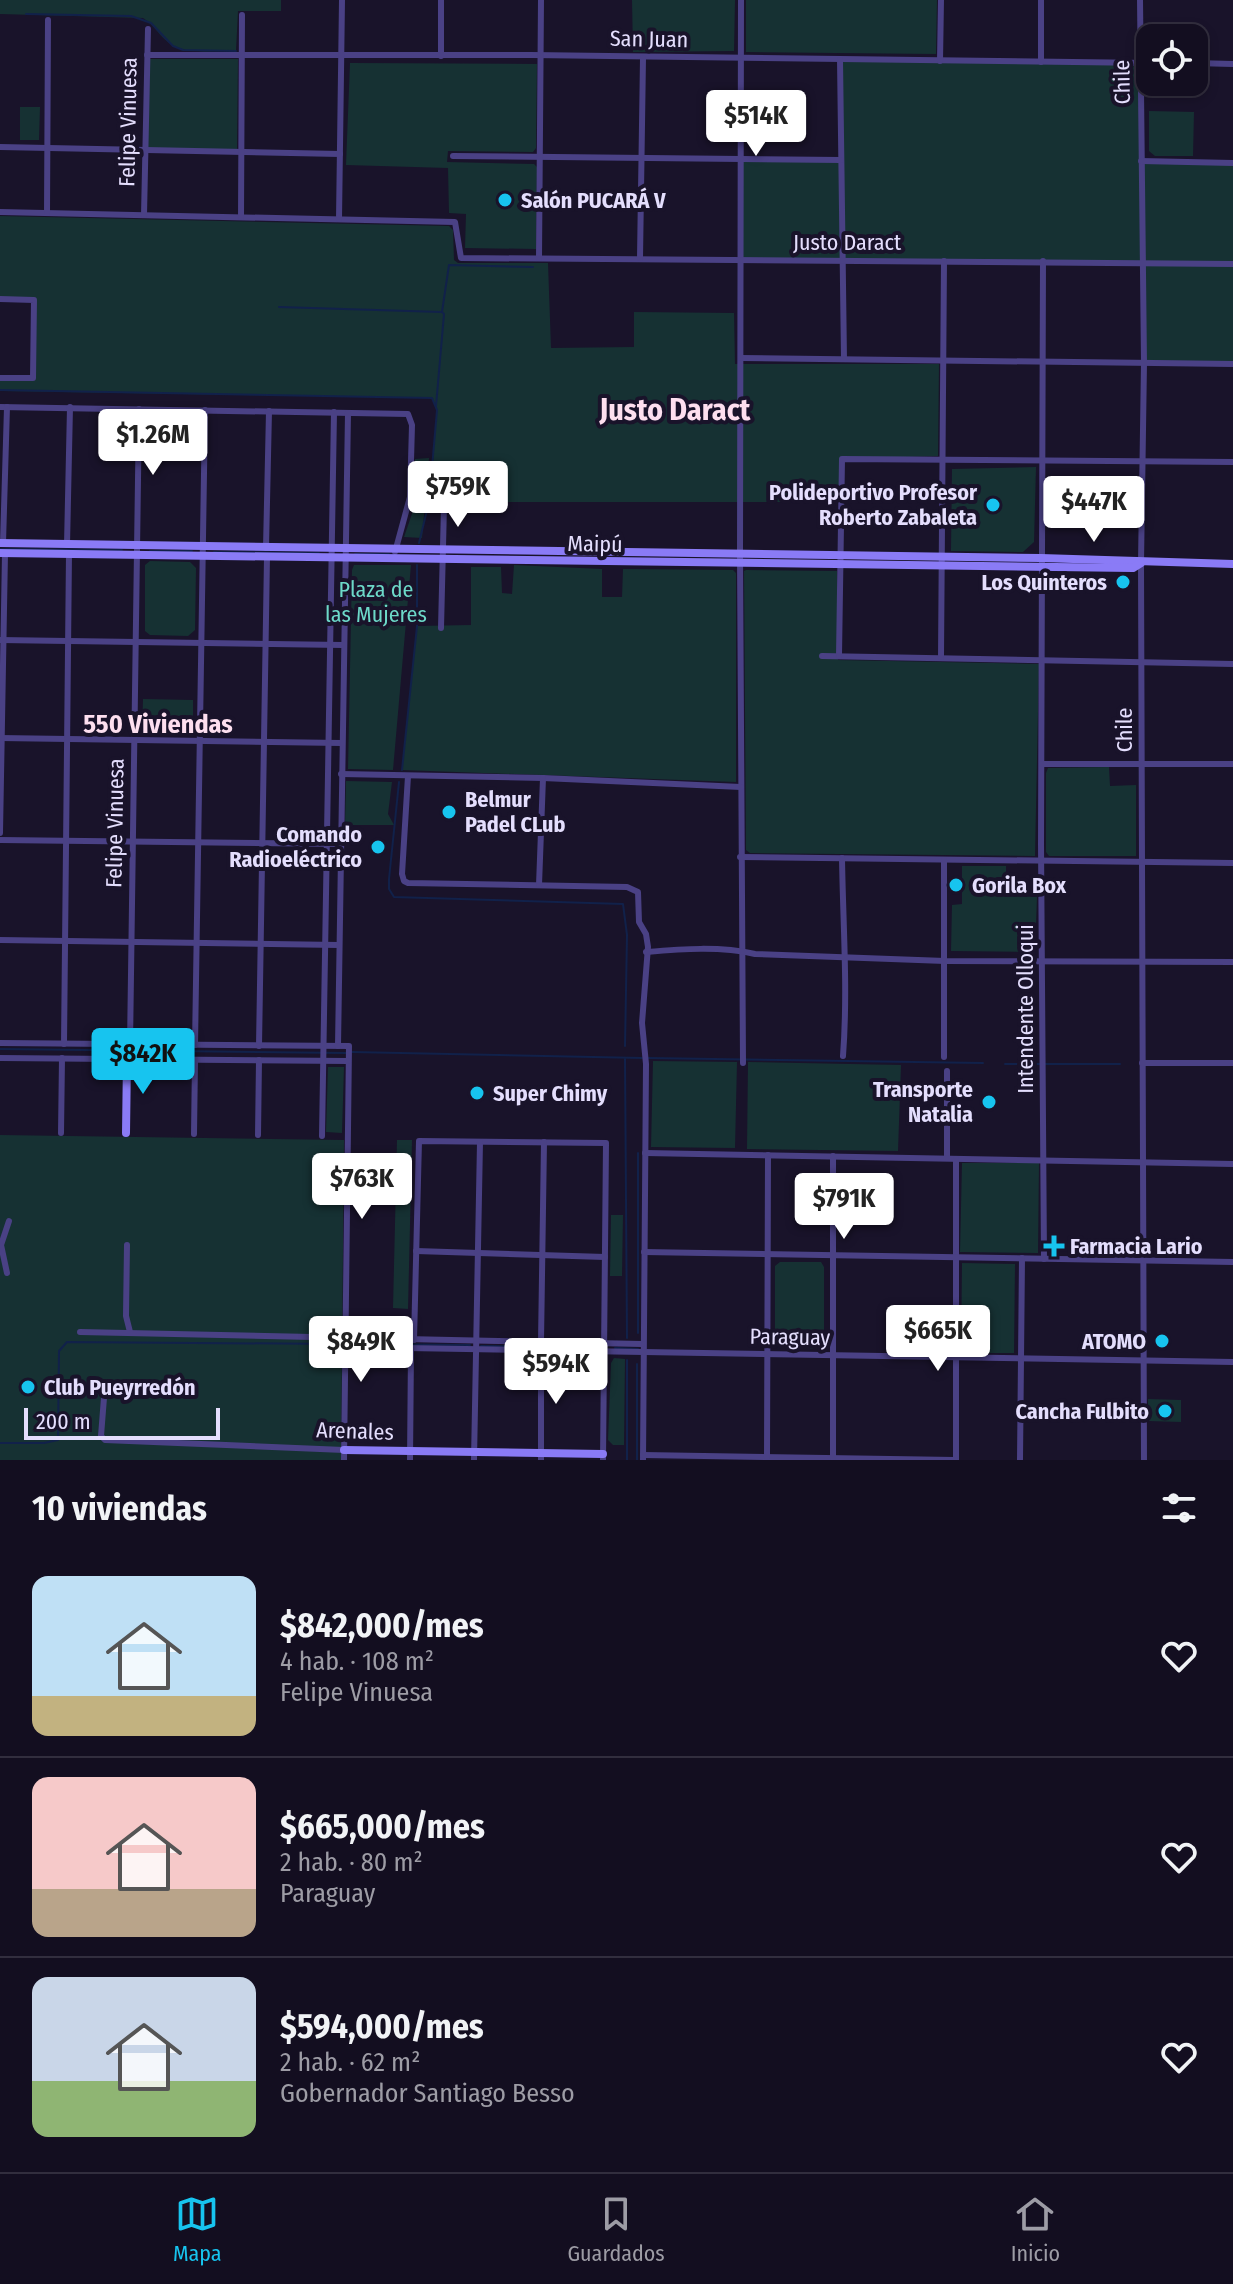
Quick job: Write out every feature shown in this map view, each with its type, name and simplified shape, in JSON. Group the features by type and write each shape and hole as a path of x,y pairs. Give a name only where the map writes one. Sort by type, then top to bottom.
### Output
{"street":[{"path":"0,212 339,219 342,0"},
{"path":"441,0 441,56"},
{"path":"539,258 541,0"},
{"path":"741,0 740,857 743,1063"},
{"path":"940,61 941,0"},
{"path":"1041,0 1041,62"},
{"name":"Chile","path":"1140,0 1140,24"},
{"path":"241,217 242,15"},
{"path":"47,213 48,20"},
{"name":"Felipe Vinuesa","path":"144,215 148,29"},
{"name":"San Juan","path":"147,55 1136,62"},
{"path":"640,258 643,58"},
{"path":"840,60 844,359"},
{"path":"1208,63 1233,64"},
{"name":"Chile","path":"1140,96 1144,363 1141,563 1144,1460"},
{"path":"0,147 340,154"},
{"path":"453,156 841,160"},
{"path":"1141,161 1233,163"},
{"name":"Justo Daract","path":"339,219 455,222 461,258 1233,264"},
{"path":"941,657 944,261"},
{"name":"Intendente Olloqui","path":"1043,261 1044,1259"},
{"path":"0,299 34,300 33,378 0,378"},
{"path":"741,358 1233,364"},
{"path":"0,833 3,407 408,414 412,425 410,495 394,560"},
{"path":"64,1044 70,407"},
{"name":"Felipe Vinuesa","path":"130,1045 139,409"},
{"path":"195,1045 205,410"},
{"path":"259,1046 269,411"},
{"path":"322,1136 334,412"},
{"path":"338,1046 348,413"},
{"path":"839,656 842,459 1233,462"},
{"path":"441,628 444,506"},
{"name":"Maipú","path":"2,548 332,553 345,549 395,549 442,555"},
{"name":"Maipú","path":"332,553 345,559 394,560 442,555 1041,562 1133,568 1141,563 1233,564"},
{"path":"2,640 343,645"},
{"path":"822,656 1233,664"},
{"path":"1,738 341,743"},
{"path":"1042,764 1233,764"},
{"path":"341,774 543,778 741,787"},
{"path":"408,776 404,881 627,887 638,892 639,922 648,939 642,1023 646,1052 643,1457 956,1460 956,1159"},
{"path":"539,885 543,778"},
{"path":"0,840 340,844"},
{"path":"740,857 1233,863"},
{"path":"842,858 847,1002 843,1056"},
{"path":"944,860 944,1057"},
{"path":"0,940 339,945"},
{"path":"646,952 687,949 945,961 1233,962"},
{"path":"0,1043 349,1046 344,1455"},
{"path":"0,1058 348,1061"},
{"path":"61,1133 62,1058"},
{"path":"126,1133 127,1059"},
{"path":"194,1134 195,1060"},
{"path":"258,1135 259,1060"},
{"path":"1142,1063 1233,1063"},
{"path":"947,1071 947,1158"},
{"path":"414,1340 419,1141 606,1143 603,1457"},
{"path":"474,1456 480,1142"},
{"path":"541,1342 544,1142"},
{"path":"645,1153 1233,1164"},
{"path":"767,1457 768,1155"},
{"path":"833,1156 833,1458"},
{"path":"7,1273 1,1245 9,1221"},
{"path":"127,1245 126,1316 130,1332"},
{"path":"416,1251 605,1257"},
{"path":"644,1252 1233,1262"},
{"path":"1020,1460 1022,1258"},
{"path":"80,1332 642,1344"},
{"name":"Paraguay","path":"347,1347 1233,1362"},
{"path":"410,1456 411,1349"},
{"path":"541,1351 541,1457"},
{"name":"Arenales","path":"105,1385 100,1428 105,1440 284,1445 344,1455 603,1457"}],"green space":[{"path":"0,0 281,0 281,11 238,11 236,51 203,51 172,45 143,18 0,14"},
{"path":"632,0 735,0 734,51 633,52"},
{"path":"746,0 937,0 936,54 746,52"},
{"path":"150,59 238,59 237,149 147,149"},
{"path":"840,60 1136,62 1136,96 1140,96 1141,160 1233,163 1233,364 1144,363 1143,263 741,259 741,160 841,160"},
{"path":"350,63 537,64 536,148 533,152 448,151 447,162 534,164 537,167 536,249 465,248 466,214 449,213 448,168 346,165"},
{"path":"20,107 40,107 39,140 20,140"},
{"path":"1149,111 1194,112 1193,156 1155,156 1149,151"},
{"path":"0,216 449,226 453,230 454,260 458,263 548,263 551,348 634,347 634,312 734,313 735,364 939,364 938,456 842,459 840,502 429,502 437,410 432,398 0,391 0,378 33,378 34,301 0,299"},
{"path":"151,422 195,423 194,451 150,450"},
{"path":"429,458 422,538 404,537 414,508 415,459"},
{"name":"Polideportivo Profesor Roberto Zabaleta","path":"1036,467 1034,542 1023,552 951,551 952,469"},
{"path":"150,561 190,562 196,568 195,630 188,636 150,635 145,631 145,565"},
{"name":"Plaza de las Mujeres","path":"354,565 411,565 393,770 348,769"},
{"path":"514,565 602,569 602,597 622,597 623,569 733,570 736,573 736,782 402,770 417,626 471,625 471,567 501,567 502,593 512,594"},
{"path":"746,570 837,571 838,660 1039,664 1035,856 750,853 746,850"},
{"path":"143,699 193,700 193,733 142,733"},
{"path":"1109,767 1110,786 1136,785 1136,856 1049,856 1046,852 1048,768"},
{"path":"346,781 392,782 388,814 394,825 345,825"},
{"path":"962,866 1006,866 1006,896 1037,897 1035,952 951,951 952,905 962,904"},
{"path":"653,1061 737,1062 735,1148 651,1147"},
{"path":"748,1062 901,1065 898,1151 747,1149"},
{"path":"328,1067 344,1067 342,1133 326,1132"},
{"path":"0,1135 344,1140 341,1460 0,1460"},
{"path":"397,1140 412,1140 408,1309 393,1308"},
{"path":"962,1163 1039,1163 1038,1253 960,1252"},
{"path":"611,1215 623,1215 622,1276 610,1276"},
{"path":"780,1262 821,1262 824,1267 824,1343 819,1349 779,1348 775,1342 775,1266"},
{"path":"962,1263 1015,1264 1014,1353 961,1353"},
{"path":"614,1358 625,1359 624,1445 613,1445 608,1440 611,1363"},
{"name":"Cancha Fulbito","path":"1148,1399 1181,1400 1181,1422 1148,1421"}],"waterway":[{"path":"26,14 131,16 151,23 173,46 183,50 236,51"},
{"path":"436,406 442,312 449,265 533,267"},
{"path":"279,307 441,312"},
{"path":"0,390 432,398 437,410 429,502 419,543"},
{"path":"0,549 122,550"},
{"path":"150,551 192,551"},
{"path":"214,552 319,553"},
{"path":"355,554 389,554"},
{"path":"402,770 417,626 417,565"},
{"path":"399,782 389,879 389,889 394,897 623,904 627,935 625,1046"},
{"path":"0,1049 346,1053"},
{"path":"352,1052 642,1058"},
{"path":"648,1058 983,1063"},
{"path":"625,1059 627,1338"},
{"path":"1005,1064 1120,1064"},
{"path":"638,1153 638,1333"},
{"path":"0,1443 58,1440 59,1351 67,1342 341,1344"},
{"path":"353,1344 470,1345"},
{"path":"481,1346 592,1347"},
{"path":"615,1348 638,1349"},
{"path":"627,1360 627,1460"},
{"path":"637,1364 637,1460"}],"place":[{"name":"Salón PUCARÁ V","path":"505,200"},
{"name":"Polideportivo Profesor Roberto Zabaleta","path":"993,505"},
{"name":"Los Quinteros","path":"1123,582"},
{"name":"Belmur Padel CLub","path":"449,812"},
{"name":"Comando Radioeléctrico","path":"378,847"},
{"name":"Gorila Box","path":"956,885"},
{"name":"Super Chimy","path":"477,1093"},
{"name":"Transporte Natalia","path":"989,1102"},
{"name":"Farmacia Lario","path":"1054,1246"},
{"name":"ATOMO","path":"1162,1341"},
{"name":"Club Pueyrredón","path":"28,1387"},
{"name":"Cancha Fulbito","path":"1165,1411"}],"district":[{"name":"Justo Daract","path":"675,410"},
{"name":"550 Viviendas","path":"158,724"}]}
